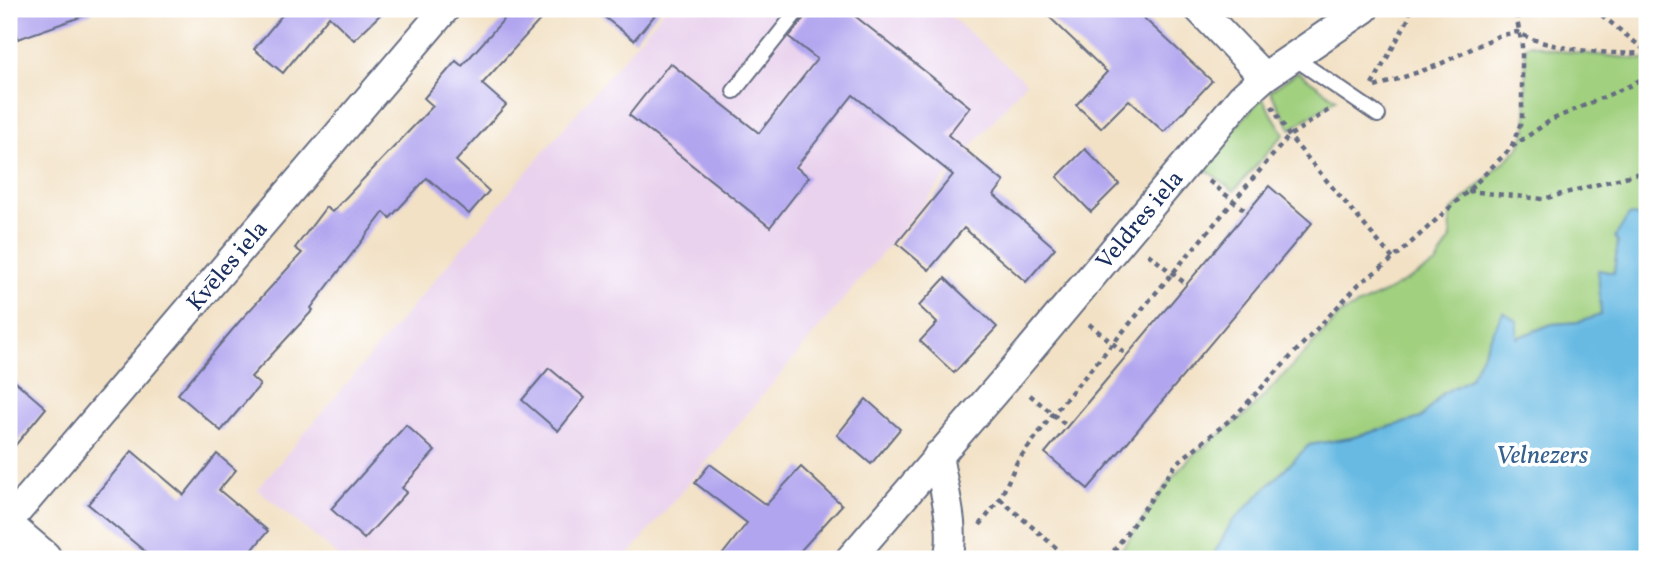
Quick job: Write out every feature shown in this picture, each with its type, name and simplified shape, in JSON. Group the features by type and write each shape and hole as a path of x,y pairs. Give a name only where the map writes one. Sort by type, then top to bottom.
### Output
{"street":[{"name":"Kvēles iela","path":"9,521 445,9"},
{"path":"1199,9 1264,77"},
{"name":"Veldres iela","path":"850,559 1242,97 1264,77 1364,9"},
{"path":"938,455 949,554"},
{"path":"9,531 42,559"}],"lane":[{"path":"733,91 799,9"},
{"path":"1293,57 1378,115"}],"path":[{"path":"1410,9 1409,18 1369,89 1436,66 1498,36 1517,32 1528,38 1593,52 1647,52"},
{"path":"1511,147 1522,120 1522,46 1517,32 1515,9"},
{"path":"1516,19 1525,9"},
{"path":"1594,9 1647,52"},
{"path":"1108,559 1177,463 1236,415 1359,284 1393,260 1511,147 1551,120 1647,76"},
{"path":"1264,77 1266,94 1289,136 1393,260"},
{"path":"949,554 970,539 1000,499 1017,462 1053,414 1289,136 1350,96"},
{"path":"1186,163 1247,212"},
{"path":"1468,191 1544,199 1647,171"},
{"path":"1125,236 1186,284"},
{"path":"1066,306 1127,355"},
{"path":"1008,376 1067,426"},
{"path":"1000,499 1069,559"}],"shaded area":[{"path":"665,9 942,9 1026,82 625,559 342,559 257,489"}],"green space":[{"path":"1530,44 1560,51 1647,60 1647,217 1637,217 1618,242 1614,273 1599,270 1601,315 1579,322 1552,324 1516,338 1503,313 1470,379 1443,393 1421,418 1350,438 1309,445 1231,523 1211,559 1115,559 1171,479 1193,455 1248,413 1342,313 1436,264 1451,238 1450,213 1518,149 1527,130 1525,47"},
{"path":"1298,72 1336,99 1291,129 1270,91"},
{"path":"1262,98 1284,134 1234,191 1201,166"}],"water":[{"name":"Velnezers","path":"1629,215 1647,217 1647,559 1211,559 1231,523 1309,445 1351,438 1421,418 1443,393 1470,379 1503,312 1517,321 1517,338 1552,324 1579,322 1601,315 1598,270 1614,273 1618,242 1615,237"}],"building":[{"path":"9,9 92,9 92,13 18,39"},
{"path":"287,9 386,9 354,40 329,16 283,73 254,49"},
{"path":"513,9 550,9 482,84 506,105 456,161 489,191 469,214 427,178 390,218 384,212 311,308 313,310 251,377 260,385 221,431 178,394 302,253 295,248 326,207 332,212 433,106 424,98 456,61 462,66"},
{"path":"594,9 660,9 634,40"},
{"path":"811,9 846,9 970,107 948,135 1004,182 994,195 1055,248 1026,282 964,228 929,270 897,243 953,175 853,95 796,167 809,177 770,227 629,115 670,63 759,133 817,59 789,37"},
{"path":"1041,9 1134,9 1212,81 1164,132 1129,100 1101,128 1076,105 1107,72"},
{"path":"1085,149 1119,184 1091,212 1057,177"},
{"path":"1269,186 1312,223 1088,489 1045,453"},
{"path":"945,278 997,327 954,373 920,341 937,323 919,306"},
{"path":"549,368 585,398 558,431 522,400"},
{"path":"9,376 46,408 9,453"},
{"path":"866,399 900,429 871,464 837,435"},
{"path":"406,425 435,451 402,488 407,492 364,539 331,509"},
{"path":"132,451 184,495 217,454 236,470 219,490 268,531 245,559 154,559 88,504"},
{"path":"710,464 766,505 801,467 842,505 793,559 719,559 747,523 695,483"}]}
